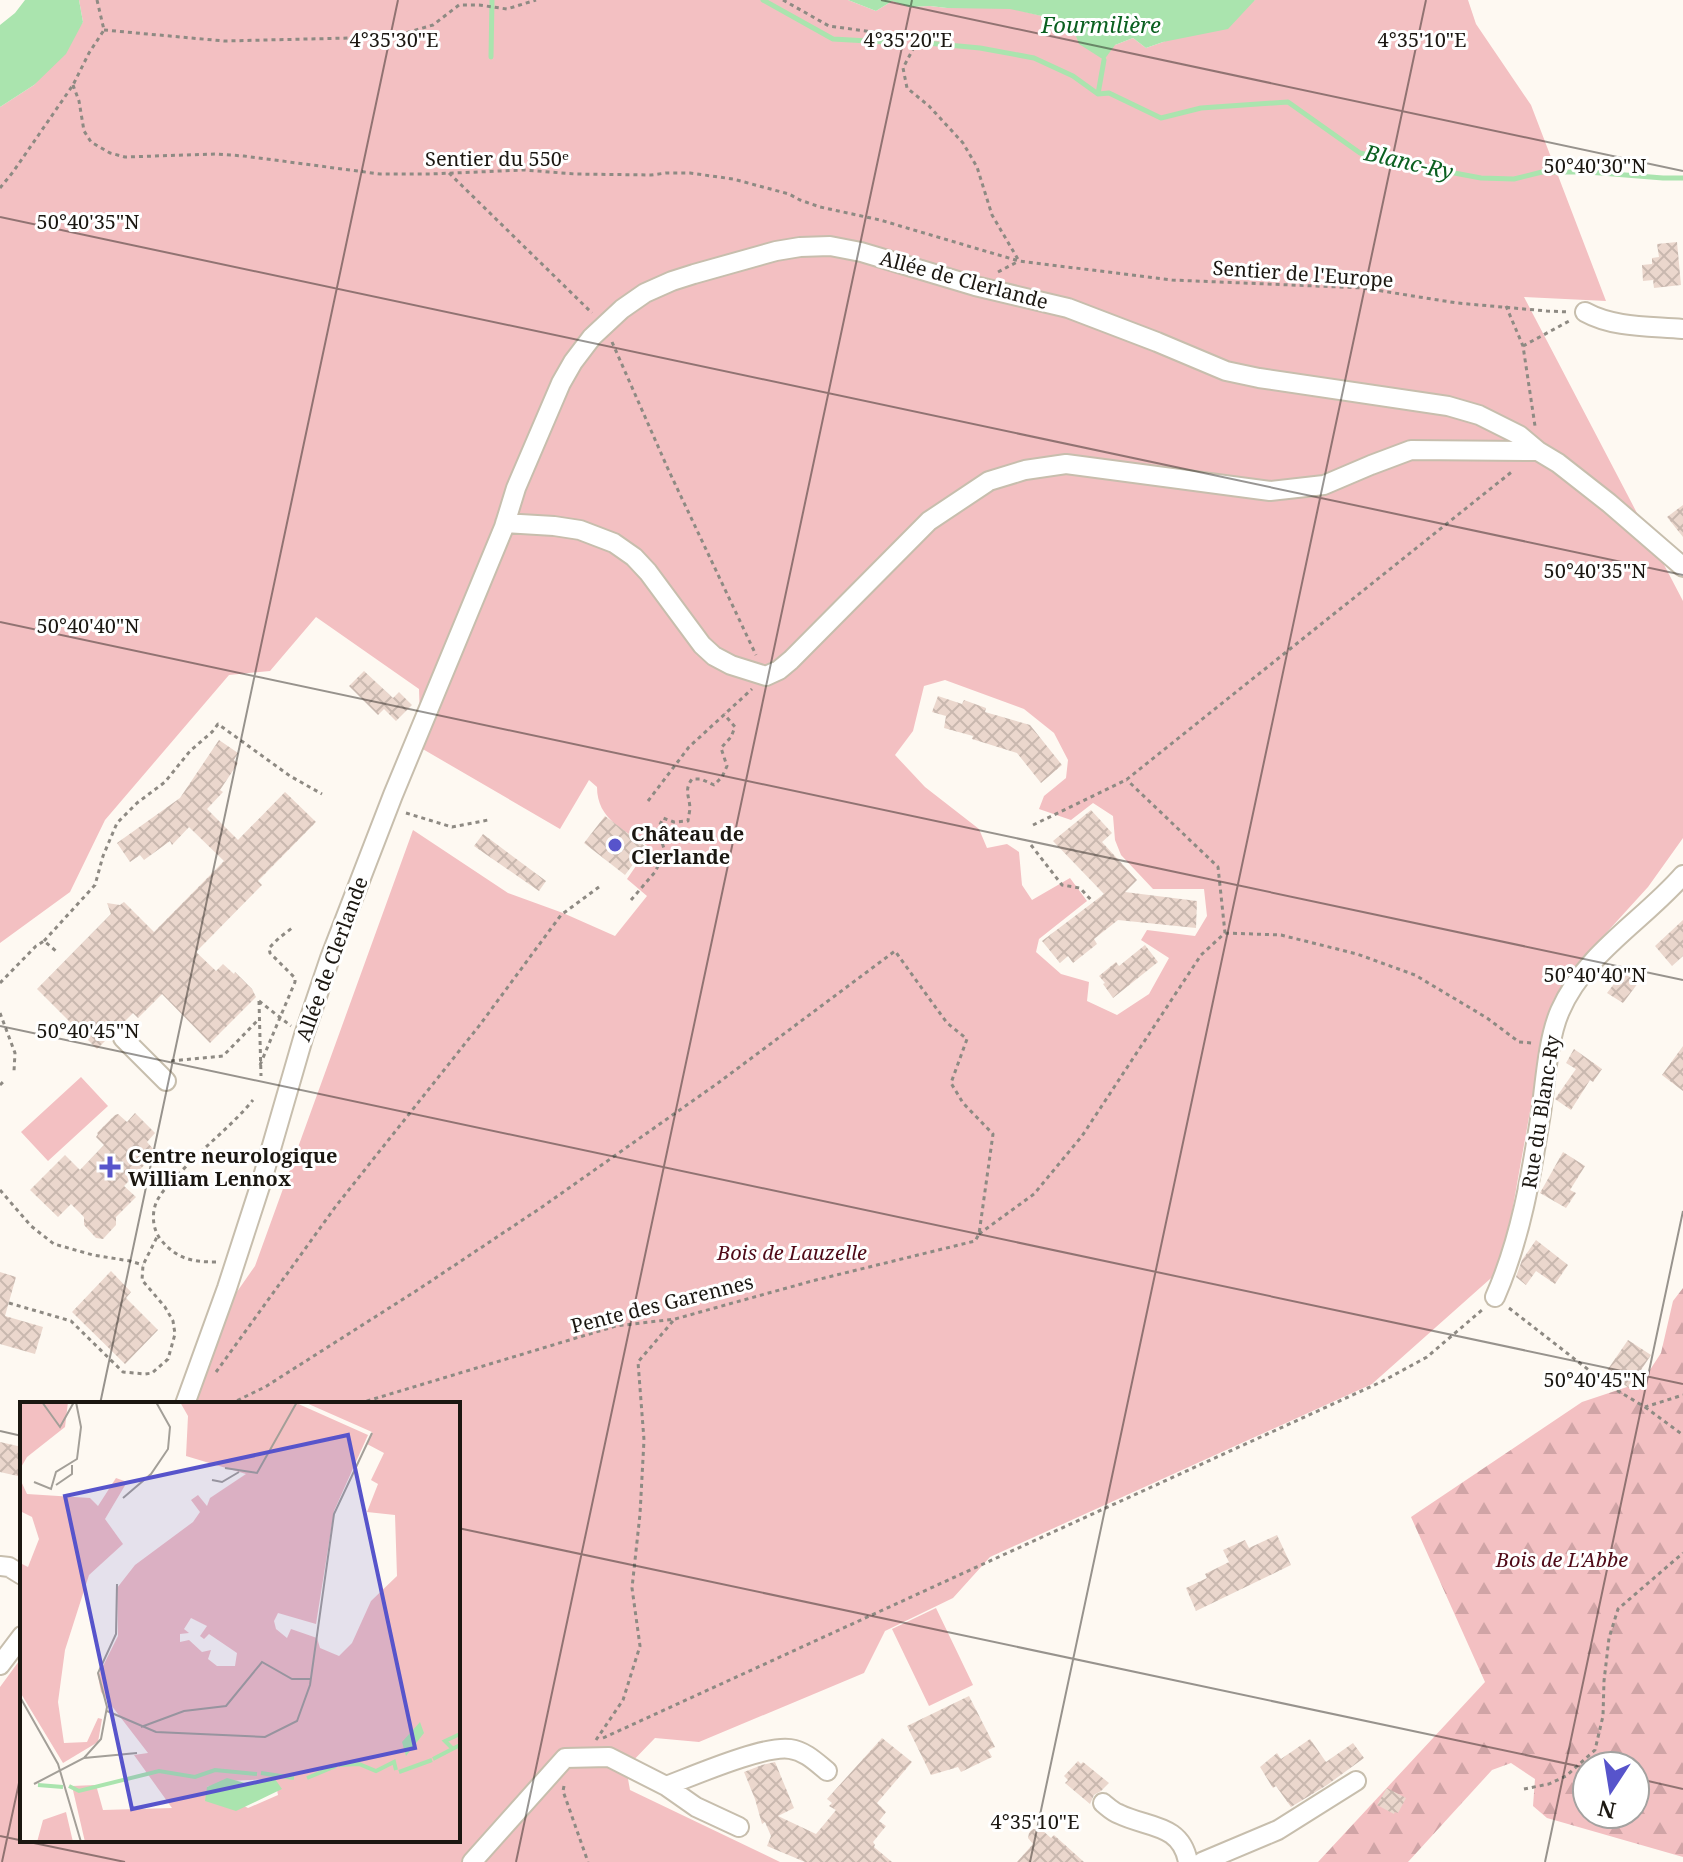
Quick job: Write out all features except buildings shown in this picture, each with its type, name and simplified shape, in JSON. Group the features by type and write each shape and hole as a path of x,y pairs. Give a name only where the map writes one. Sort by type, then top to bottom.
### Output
{"street":[{"name":"Allée de Clerlande","path":"186,1402 238,1254 330,958 505,523 516,488 573,362 604,325 636,299 662,285 753,258 800,247 847,248 1083,313 1226,371 1471,412 1519,435 1558,463 1683,567"},
{"path":"1585,312 1613,323 1683,329"},
{"path":"505,523 580,530 614,543 648,572 702,645 714,656 766,676 791,660 929,521 989,481 1025,470 1066,464 1270,491 1324,485 1411,450 1538,451"},
{"name":"Rue du Blanc-Ry","path":"1495,1297 1512,1254 1527,1198 1559,1012 1602,951 1683,875"},
{"path":"123,1038 166,1081"},
{"path":"0,1566 20,1574"},
{"path":"0,1665 20,1639"},
{"path":"666,1786 776,1748 793,1749 827,1771"},
{"path":"472,1862 565,1758 609,1757 666,1786 696,1807 739,1827"},
{"path":"1202,1862 1278,1830 1356,1781"},
{"path":"1103,1803 1116,1813 1168,1830 1187,1853 1188,1862"}],"path":[{"path":"0,188 73,85 104,30 97,0"},
{"path":"104,30 224,41 392,37 433,25 459,3 507,9 536,0"},
{"path":"783,0 829,26 921,34 903,68 907,88 929,106 963,143 977,167 992,215 1019,261 998,270 989,289"},
{"name":"Sentier du 550ᵉ","path":"73,85 84,131 91,142 117,156 137,158 215,154 380,174 524,170 575,174 690,173 733,179 789,194 820,207 880,220 1019,261"},
{"path":"449,173 604,325 766,676"},
{"name":"Sentier de l'Europe","path":"1019,261 1172,280 1363,288 1457,303 1585,312"},
{"path":"1506,306 1523,346 1538,451"},
{"path":"1523,346 1585,312"},
{"path":"1033,825 1126,780 1514,470"},
{"path":"648,801 689,747 749,692"},
{"path":"631,900 655,872 665,852 658,829 663,818 674,822 688,821 690,809 686,786 692,779 714,785 722,777 727,766 721,748 735,727 724,714"},
{"path":"0,983 95,885 117,823 165,782 190,751 218,724 290,776 322,794"},
{"path":"1126,780 1218,867 1225,933 1281,935 1371,959 1415,975 1487,1018 1519,1042 1551,1046"},
{"path":"389,807 452,827 488,820"},
{"path":"1031,845 1062,885 1080,888 1093,902"},
{"path":"211,1379 336,1206 479,1026 561,915 599,887"},
{"path":"260,1065 295,978 270,953 269,948 292,928"},
{"name":"Pente des Garennes","path":"364,1402 616,1326 675,1319 975,1241 979,1234 1034,1194 1082,1136 1201,955 1225,933"},
{"path":"44,941 56,951"},
{"path":"234,1402 265,1387 542,1207 718,1083 895,951 947,1023 967,1039 951,1083 963,1103 993,1134 979,1234"},
{"path":"261,1076 259,1001 304,1035"},
{"path":"0,1013 15,1053 14,1071"},
{"path":"149,1064 223,1056 259,1019"},
{"path":"238,1254 215,1262 183,1259 158,1235 154,1227 154,1214 157,1201 187,1165 253,1100"},
{"path":"0,1190 31,1226 54,1244 143,1265"},
{"path":"9,1303 71,1321 123,1372 152,1373 168,1359 175,1334 173,1321 165,1307 142,1280 143,1265 158,1235"},
{"path":"622,1728 1381,1382 1427,1357 1495,1297 1608,1385 1683,1435"},
{"path":"593,1743 623,1700 640,1646 632,1588 644,1440 638,1362 675,1319"},
{"path":"1645,1407 1683,1395"},
{"path":"1524,1789 1549,1784 1566,1776 1595,1750 1603,1716 1609,1638 1618,1609 1683,1553"},
{"path":"565,1758 563,1791 588,1862"}],"green space":[{"name":"Bois de Lauzelle","path":"79,0 848,0 876,11 892,1 910,7 1010,8 1046,17 1074,31 1115,45 1133,38 1146,48 1255,0 1468,0 1476,24 1531,105 1606,301 1524,297 1683,601 1683,838 1648,887 1567,976 1554,999 1546,1022 1499,1271 1372,1384 990,1557 953,1598 885,1631 864,1673 699,1742 655,1738 626,1768 630,1790 780,1862 0,1862 0,1687 20,1660 20,1842 460,1842 460,1402 192,1402 234,1296 255,1266 413,830 508,893 615,936 647,896 627,879 649,847 607,816 598,798 597,787 589,780 560,829 421,748 419,689 316,617 270,671 229,675 105,820 70,892 0,943 0,107 34,85 83,22","holes":["945,680 1024,709 1054,733 1068,760 1066,778 1044,796 1039,809 1071,820 1093,803 1113,816 1115,840 1121,855 1153,889 1204,889 1207,916 1195,936 1147,930 1141,940 1169,958 1149,994 1117,1015 1087,1001 1089,982 1061,974 1036,952 1039,939 1087,901 1070,878 1032,900 1022,885 1019,852 1007,844 987,848 979,829 925,787 895,755 913,731 924,686"]},
{"path":"81,1077 108,1106 48,1161 21,1132"},
{"name":"Bois de L'Abbe","path":"1683,1288 1683,1857 1589,1830 1651,1830 1651,1750 1571,1750 1571,1825 1547,1818 1533,1806 1535,1779 1511,1763 1492,1770 1408,1862 1318,1862 1485,1682 1411,1517 1582,1402 1642,1382 1661,1353 1673,1301"},
{"path":"936,1608 973,1685 929,1706 892,1629"}],"water":[{"path":"25,0 79,0 83,22 66,54 34,85 0,107 0,25"},
{"name":"Fourmilière","path":"848,0 1255,0 1228,29 1146,48 1133,38 1115,45 1104,60 1079,44 1074,31 1046,17 1010,9 909,7 892,1 876,11"}],"waterway":[{"path":"491,57 492,0"},
{"path":"763,0 833,39 903,43"},
{"name":"Blanc-Ry","path":"927,43 980,48 1034,58 1073,76 1098,94 1109,93 1161,118 1201,108 1288,102 1360,153 1481,178 1514,179 1542,172 1683,178"},
{"path":"1098,94 1104,60"}],"place":[{"name":"Château de Clerlande","path":"615,845"},
{"name":"Centre neurologique William Lennox","path":"110,1167"}]}
